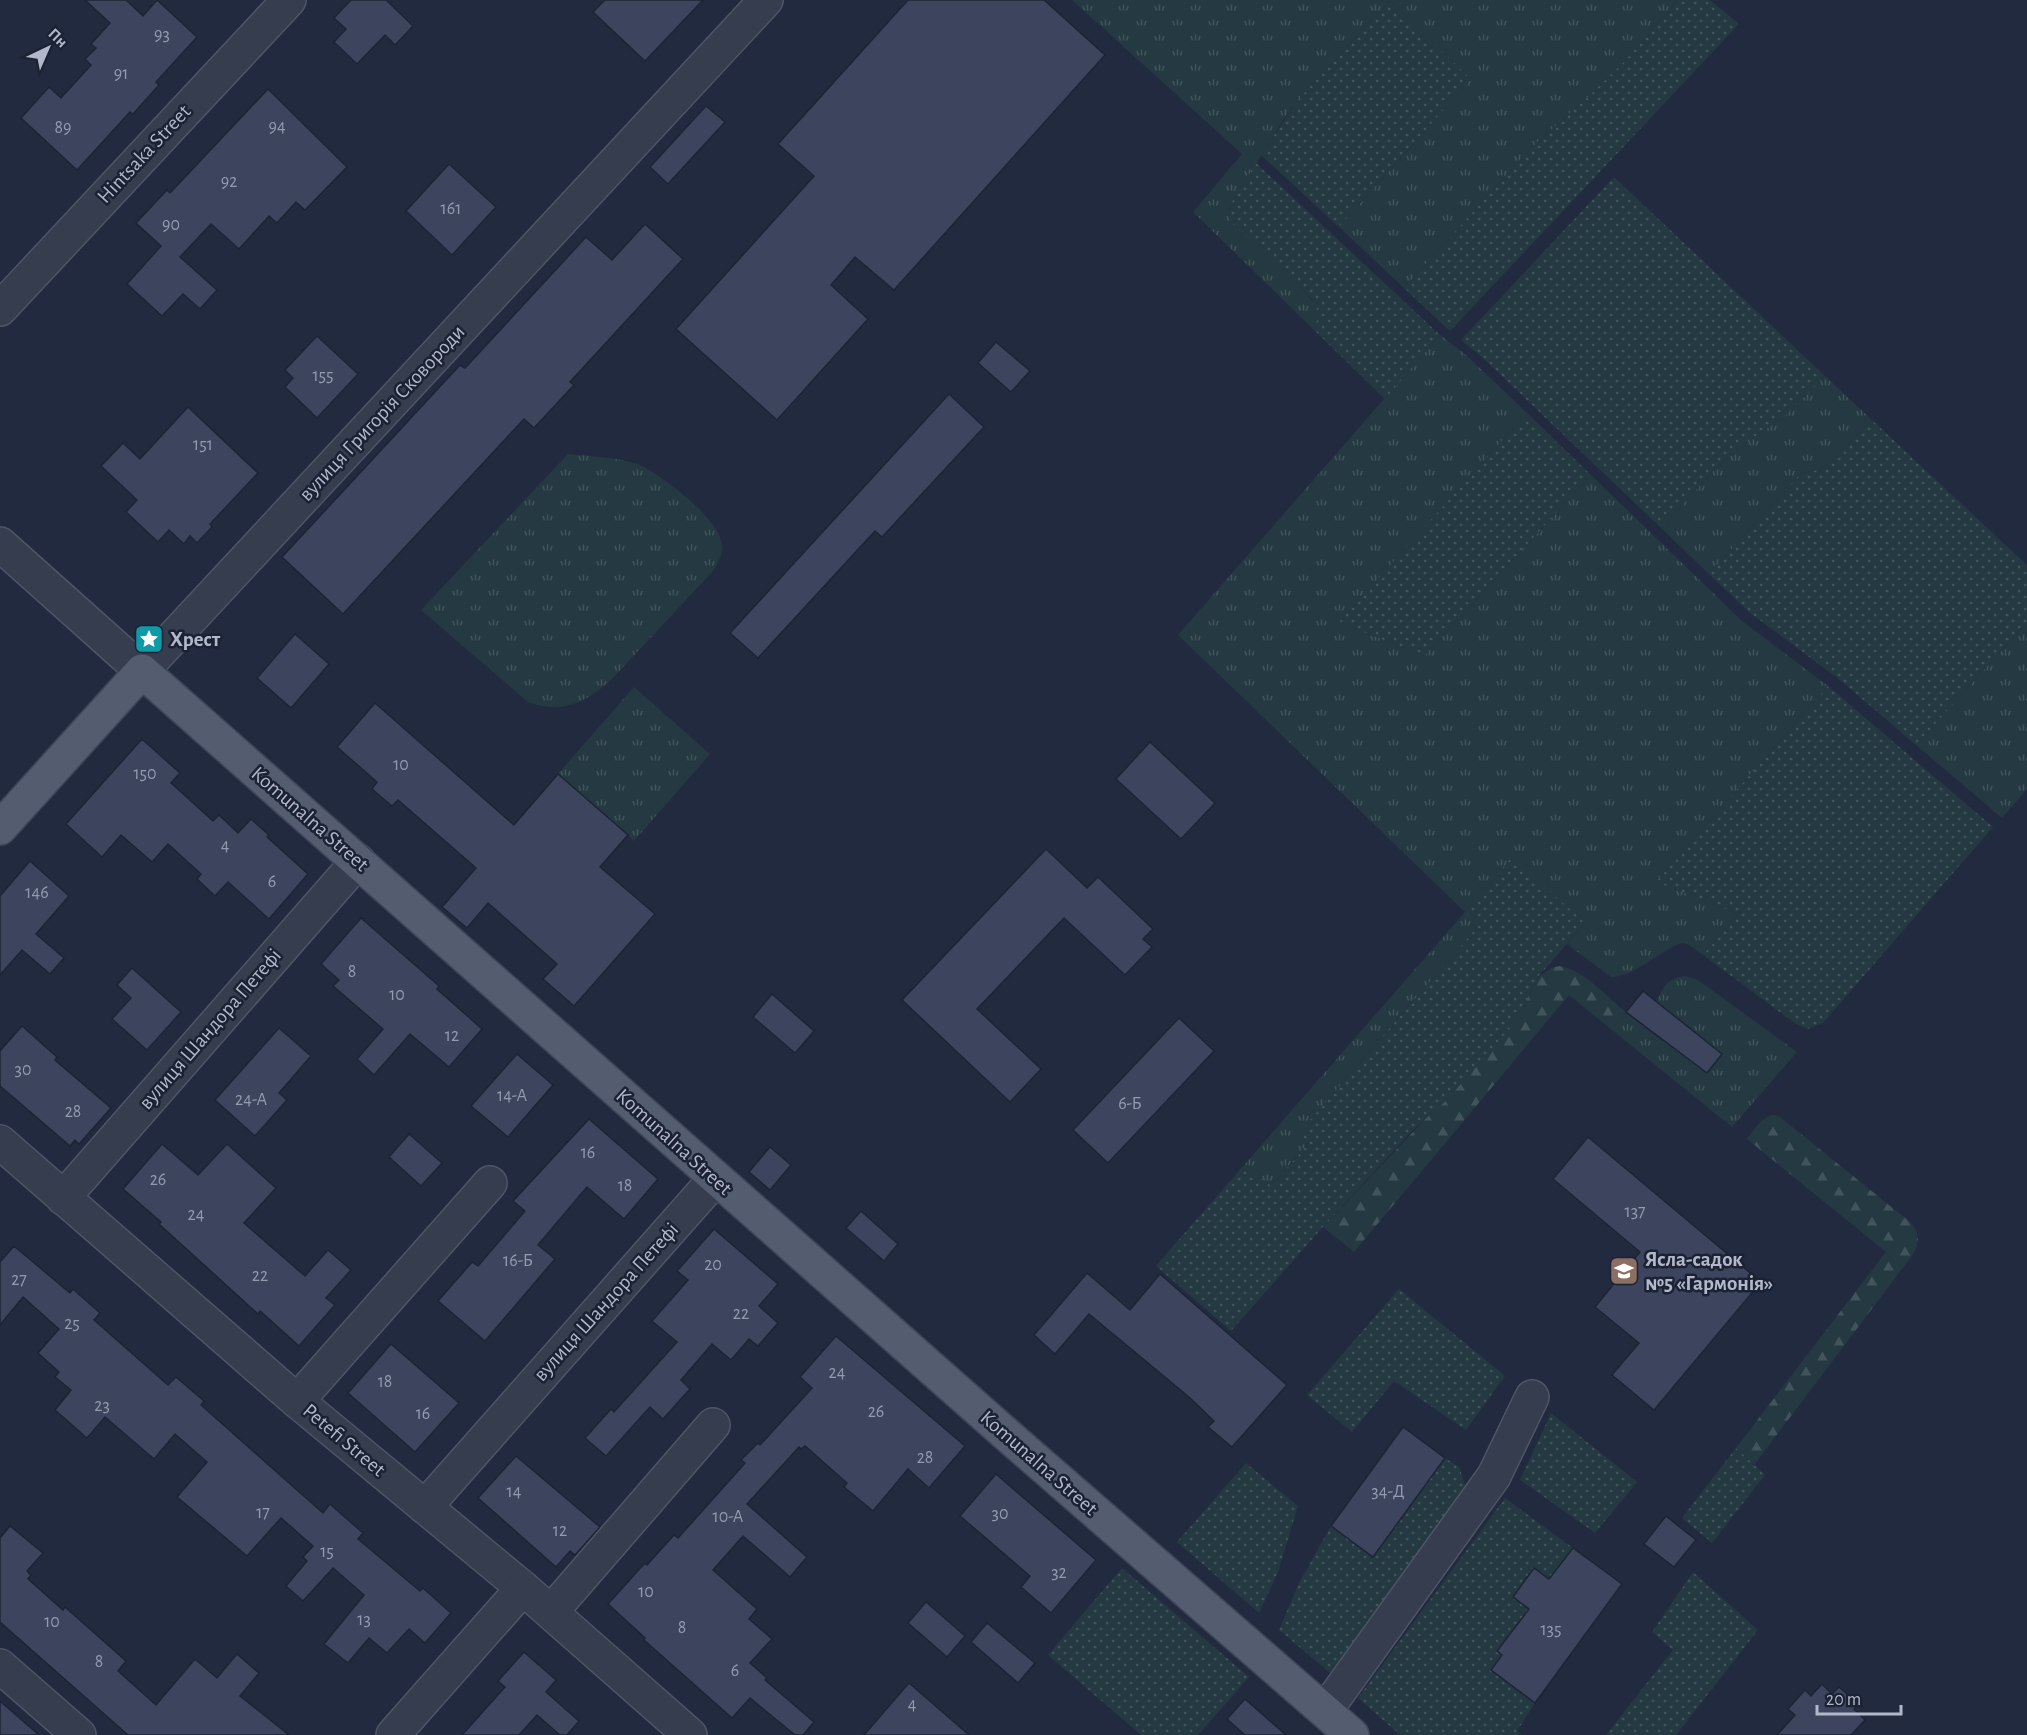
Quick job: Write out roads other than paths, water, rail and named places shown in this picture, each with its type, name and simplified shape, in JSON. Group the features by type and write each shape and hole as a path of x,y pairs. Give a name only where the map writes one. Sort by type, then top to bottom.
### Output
{"main road":[{"name":"вулиця Григорія Сковороди","path":"0,828 142,671"},
{"name":"Komunalna Street","path":"142,671 1352,1735"}],"street":[{"name":"Hintsaka Street","path":"0,309 289,0"},
{"name":"вулиця Григорія Сковороди","path":"142,671 766,0"},
{"name":"Komunalna Street","path":"0,544 142,671"},
{"name":"вулиця Шандора Петефі","path":"63,1198 358,861"},
{"name":"Petefi Street","path":"0,1142 297,1401 523,1588 690,1735"},
{"name":"вулиця Шандора Петефі","path":"425,1507 716,1178"},
{"path":"297,1401 490,1183"},
{"path":"1325,1711 1494,1476 1532,1397"},
{"path":"551,1612 713,1425"},
{"path":"393,1735 523,1588"},
{"path":"0,1666 79,1735"}],"place":[{"name":"Хрест","path":"149,639"},
{"name":"Ясла-садок №5 «Гармонія»","path":"1624,1271"}]}
